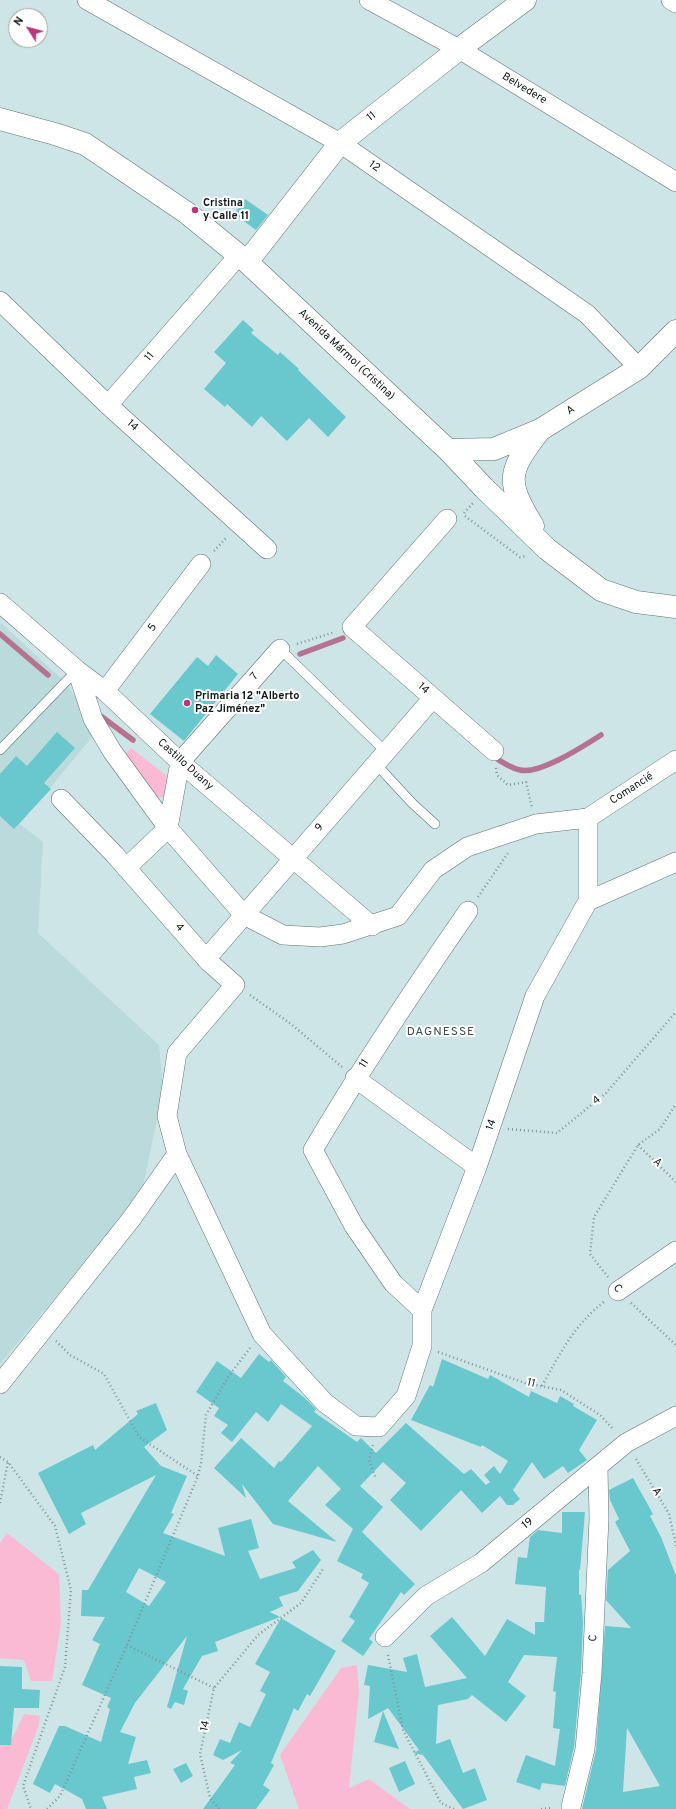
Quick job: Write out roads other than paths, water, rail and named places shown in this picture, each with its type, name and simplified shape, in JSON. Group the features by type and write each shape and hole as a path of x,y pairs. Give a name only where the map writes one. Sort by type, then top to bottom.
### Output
{"main road":[{"name":"11","path":"243,258 340,143 459,49 525,0"},
{"name":"Avenida Mármol (Cristina)","path":"0,119 85,144 187,214 243,258 448,450 484,488 547,549 601,590 636,602 676,607"},
{"name":"A","path":"448,450 494,449 540,430 639,368 674,338"},
{"path":"540,430 521,455 513,475 518,502 547,549"}],"street":[{"name":"12","path":"87,0 340,143 587,314 639,368"},
{"name":"Belvedere","path":"369,0 459,49 676,182"},
{"path":"671,0 676,3"},
{"name":"11","path":"108,405 243,258"},
{"name":"14","path":"0,301 108,405 241,523 268,549"},
{"name":"14","path":"447,519 352,627 427,705 494,751"},
{"name":"5","path":"105,691 201,564"},
{"name":"Castillo Duany","path":"0,603 77,670 105,691 180,762 372,926"},
{"name":"7","path":"180,762 280,649"},
{"path":"77,670 93,720 112,751 168,828 244,916 283,935 320,937 343,934 372,926 398,916 433,870 467,847 536,824 588,818"},
{"name":"9","path":"206,959 427,705"},
{"name":"Comancié","path":"588,818 676,760"},
{"path":"126,868 168,828 180,762"},
{"name":"4","path":"61,799 126,868 206,959 235,985 177,1053 167,1116 177,1154"},
{"name":"14","path":"177,1154 262,1334 325,1403 356,1426 379,1427 406,1396 422,1346 422,1310 477,1167 535,996 588,901 588,818"},
{"path":"588,901 676,862"},
{"name":"11","path":"422,1310 393,1283 354,1226 313,1150 355,1078 468,911"},
{"path":"355,1078 477,1167"},
{"path":"0,1384 132,1218 177,1154"},
{"path":"618,1291 676,1251"},
{"name":"19","path":"385,1637 426,1596 481,1563 626,1443 676,1416"},
{"name":"C","path":"571,1807 585,1749 592,1673 599,1519 598,1467"}],"lane":[{"path":"280,649 381,758 412,803 435,824"},
{"path":"0,750 77,670"}],"waterway":[{"path":"0,634 48,675"},
{"path":"300,654 343,638"},
{"path":"98,714 133,740"},
{"path":"493,756 513,768 529,770 550,764 601,735"}],"place":[{"name":"Cristina y Calle 11","path":"195,210"},
{"name":"Primaria 12 \"Alberto Paz Jiménez\"","path":"187,703"}],"district":[{"name":"DAGNESSE","path":"441,1033"}]}
